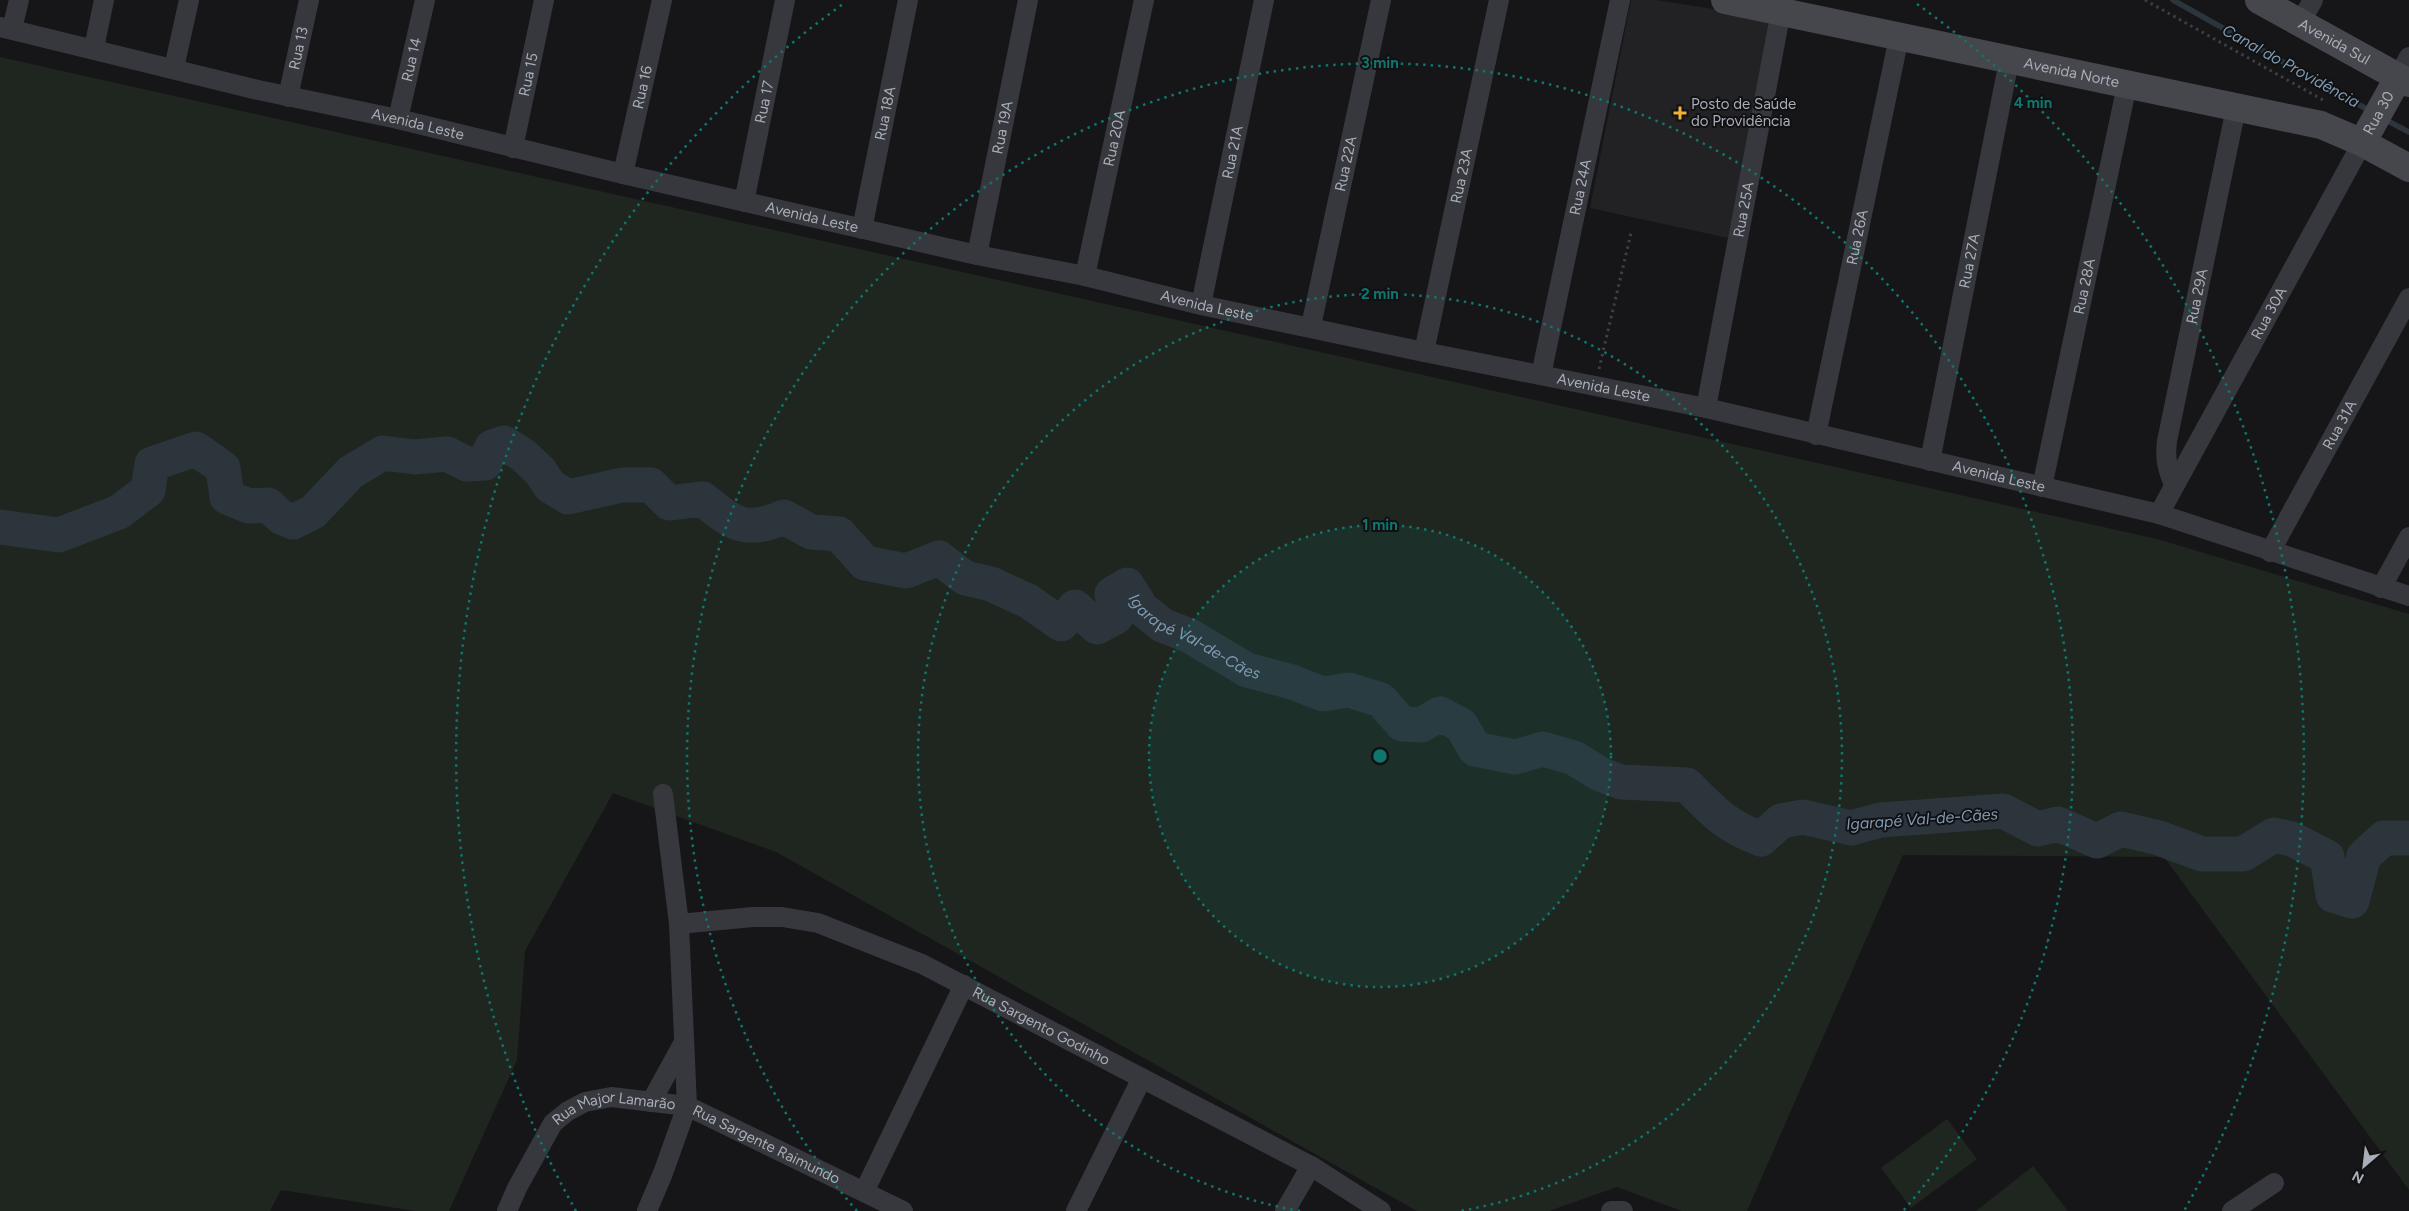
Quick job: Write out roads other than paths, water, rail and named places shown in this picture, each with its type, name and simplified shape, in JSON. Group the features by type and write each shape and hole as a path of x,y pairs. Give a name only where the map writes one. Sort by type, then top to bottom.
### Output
{"street":[{"path":"6,28 19,0"},
{"path":"94,48 104,0"},
{"path":"174,68 189,0"},
{"name":"Rua 13","path":"288,97 309,0"},
{"name":"Rua 14","path":"398,119 425,0"},
{"name":"Rua 15","path":"513,148 544,0"},
{"name":"Rua 16","path":"623,174 662,0"},
{"name":"Rua 17","path":"744,202 785,0"},
{"name":"Rua 18A","path":"862,229 908,0"},
{"name":"Rua 19A","path":"976,255 1028,0"},
{"name":"Rua 20A","path":"1085,276 1144,0"},
{"name":"Rua 21A","path":"1202,305 1264,0"},
{"name":"Rua 22A","path":"1310,326 1380,0"},
{"name":"Rua 23A","path":"1424,352 1499,0"},
{"name":"Rua 24A","path":"1541,375 1620,0"},
{"name":"Avenida Norte","path":"1725,0 1781,10 2009,61 2321,125 2365,138 2409,168"},
{"name":"Avenida Sul","path":"2259,0 2307,12 2402,76"},
{"name":"Rua 25A","path":"1706,408 1781,10"},
{"name":"Avenida Leste","path":"6,28 288,97 398,119 623,174 976,255 1085,276 1202,305 1310,326 1424,352 1706,408 2158,514 2409,596"},
{"name":"Rua 26A","path":"1816,435 1899,37"},
{"name":"Rua 27A","path":"1930,461 2009,61"},
{"name":"Rua 30","path":"2365,138 2402,76"},
{"name":"Rua 28A","path":"2042,487 2127,85"},
{"name":"Rua 29A","path":"2174,484 2167,468 2165,456 2167,442 2236,108"},
{"name":"Rua 30A","path":"2158,514 2365,138"},
{"name":"Rua 31A","path":"2270,552 2409,298"},
{"path":"2381,588 2409,537"},
{"name":"Rua Sargente Raimundo","path":"663,794 679,924 687,1106 903,1211"},
{"name":"Rua Sargento Godinho","path":"679,924 753,917 782,917 818,923 922,964 1311,1166 1381,1211"},
{"path":"864,1192 964,985"},
{"path":"650,1102 684,1042"},
{"path":"1076,1211 1142,1078"},
{"name":"Rua Major Lamarão","path":"507,1211 521,1180 553,1123 568,1111 585,1102 611,1097 687,1106"},
{"path":"647,1211 687,1106"},
{"path":"1285,1211 1311,1166"},
{"path":"2232,1211 2274,1183"},
{"path":"1610,1211 1623,1211"}],"waterway":[{"name":"Canal do Providência","path":"2173,0 2372,112"},
{"name":"Canal do Providência","path":"2384,119 2409,132"},
{"name":"Igarapé Val-de-Cães","path":"0,527 59,535 119,512 148,490 152,464 196,449 223,468 227,497 249,506 268,505 281,517 293,522 313,512 351,472 383,453 414,457 447,454 467,464 485,463 492,447 504,443 523,455 540,471 550,486 568,497 622,485 651,485 669,503 703,499 723,515 740,524 759,525 784,517 811,532 839,534 865,563 906,571 939,558 965,578 991,584 1028,601 1061,624 1075,607 1097,627 1116,617 1112,594 1127,585 1142,609 1162,625 1190,636 1247,670 1292,682 1323,694 1349,690 1381,700 1402,724 1421,725 1440,714 1461,725 1475,749 1515,757 1543,749 1574,758 1600,774 1621,782 1687,785 1720,817 1738,829 1761,839 1781,821 1803,817 1851,828 1881,820 2003,811 2038,829 2058,824 2097,841 2121,829 2159,838 2202,854 2243,854 2274,835 2292,839 2327,857 2333,895 2352,901 2364,856 2384,838 2409,838"}],"place":[{"name":"Posto de Saúde do Providência","path":"1680,113"}]}
